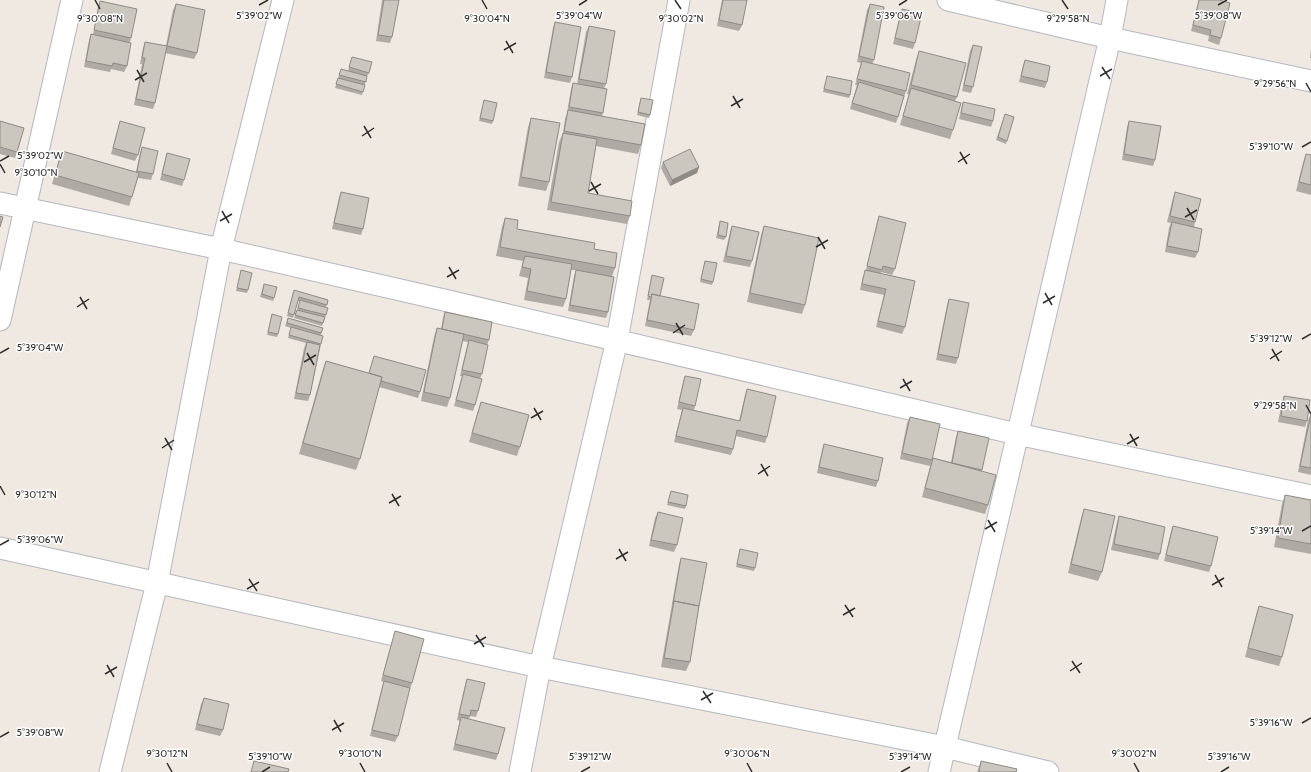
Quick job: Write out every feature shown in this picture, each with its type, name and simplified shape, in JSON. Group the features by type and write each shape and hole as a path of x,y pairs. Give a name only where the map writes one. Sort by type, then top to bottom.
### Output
{"street":[{"path":"0,320 72,0"},
{"path":"110,772 157,582 221,249 283,0"},
{"path":"520,772 540,667 617,340 679,0"},
{"path":"948,0 1110,38 1311,81"},
{"path":"939,772 1110,38 1117,0"},
{"path":"0,203 221,249 1017,434 1311,496"},
{"path":"0,548 540,667 945,747 1048,772"}],"building":[{"path":"384,0 399,0 392,37 378,35"},
{"path":"723,0 747,0 742,25 719,20"},
{"path":"1199,0 1219,0 1230,3 1221,38 1210,35 1211,30 1193,25"},
{"path":"100,1 137,9 131,38 94,30"},
{"path":"176,4 205,10 197,53 167,46"},
{"path":"870,4 884,7 874,60 859,56"},
{"path":"902,9 922,13 915,43 895,38"},
{"path":"555,22 581,27 572,77 546,72"},
{"path":"589,26 615,31 606,84 579,79"},
{"path":"91,34 131,43 127,66 113,63 112,66 86,61"},
{"path":"145,42 167,46 155,103 136,99 145,58 142,58"},
{"path":"973,45 982,47 973,87 964,85"},
{"path":"919,51 966,63 957,97 911,85"},
{"path":"352,57 372,62 369,73 349,67"},
{"path":"1025,60 1050,66 1047,82 1021,76"},
{"path":"862,61 910,73 906,91 857,79"},
{"path":"341,69 367,76 366,82 339,75"},
{"path":"827,76 852,81 850,95 824,89"},
{"path":"338,78 365,85 363,92 336,84"},
{"path":"859,82 904,96 898,117 852,103"},
{"path":"573,83 607,89 603,113 569,107"},
{"path":"911,88 961,103 953,130 903,116"},
{"path":"641,98 653,100 650,115 638,112"},
{"path":"484,100 497,103 493,121 480,118"},
{"path":"963,102 995,109 993,121 961,113"},
{"path":"568,110 645,124 641,145 564,131"},
{"path":"1005,114 1014,117 1007,141 998,137"},
{"path":"531,118 560,123 549,182 521,177"},
{"path":"0,121 24,128 17,152 0,147"},
{"path":"120,121 145,128 138,155 113,148"},
{"path":"1129,121 1161,126 1155,160 1124,154"},
{"path":"563,133 597,139 588,193 632,201 630,216 551,202"},
{"path":"142,147 158,151 153,174 137,171"},
{"path":"690,149 699,167 672,180 663,162"},
{"path":"62,151 139,173 132,197 55,175"},
{"path":"167,153 190,159 184,180 162,174"},
{"path":"1306,154 1311,155 1311,185 1299,182"},
{"path":"341,192 369,198 363,229 334,223"},
{"path":"1175,192 1201,199 1195,222 1170,216"},
{"path":"0,216 3,217 0,227"},
{"path":"879,216 906,223 895,269 883,266 882,270 867,266"},
{"path":"505,218 518,220 517,229 595,243 594,249 617,253 615,268 500,247"},
{"path":"720,221 728,223 726,237 718,235"},
{"path":"1172,222 1202,229 1198,252 1167,246"},
{"path":"732,226 759,232 752,261 726,256"},
{"path":"764,226 819,238 805,305 750,293"},
{"path":"525,256 572,264 566,299 527,291 531,269 522,267"},
{"path":"705,261 717,263 713,282 701,279"},
{"path":"241,270 252,273 248,290 237,288"},
{"path":"576,270 614,277 608,312 570,305"},
{"path":"865,270 915,281 905,327 878,321 886,289 862,284"},
{"path":"652,275 664,278 660,296 652,294 651,297 648,296"},
{"path":"264,284 277,287 274,298 262,294"},
{"path":"294,290 328,300 327,305 299,297 294,315 288,313"},
{"path":"652,294 699,304 694,330 647,320"},
{"path":"949,299 969,303 958,358 938,354"},
{"path":"300,300 328,308 326,315 298,308"},
{"path":"297,310 325,317 323,323 295,315"},
{"path":"445,312 492,322 489,340 442,329"},
{"path":"272,314 282,317 278,334 268,332"},
{"path":"288,318 323,328 321,333 287,323"},
{"path":"291,327 323,336 321,344 289,335"},
{"path":"437,328 464,334 450,398 424,392"},
{"path":"469,340 488,345 482,374 462,370"},
{"path":"307,342 320,345 310,395 296,393"},
{"path":"374,356 426,370 420,392 381,381 382,377 369,373"},
{"path":"326,361 382,377 360,459 303,443"},
{"path":"463,374 482,379 475,405 456,400"},
{"path":"685,376 701,379 695,406 679,402"},
{"path":"747,389 776,396 767,437 737,430 733,449 676,436 683,408 740,421"},
{"path":"1284,396 1310,400 1307,421 1281,416"},
{"path":"481,402 529,415 520,447 472,433"},
{"path":"1311,414 1311,468 1300,466"},
{"path":"910,417 940,424 932,460 902,453"},
{"path":"958,431 989,438 982,470 952,463"},
{"path":"824,444 883,458 878,481 819,467"},
{"path":"933,458 996,475 988,505 925,488"},
{"path":"671,491 688,495 686,506 668,502"},
{"path":"1285,495 1311,500 1311,544 1278,538"},
{"path":"1084,509 1115,516 1102,572 1071,564"},
{"path":"658,512 683,518 677,545 651,540"},
{"path":"1119,516 1165,527 1160,554 1114,544"},
{"path":"1173,526 1218,537 1211,566 1166,555"},
{"path":"740,549 758,553 755,568 737,564"},
{"path":"681,558 707,563 699,606 674,601 673,604"},
{"path":"674,601 699,606 690,662 664,658"},
{"path":"1259,606 1293,615 1282,657 1248,648"},
{"path":"395,631 424,639 412,683 383,675"},
{"path":"467,679 485,683 478,711 471,710 470,716 459,714"},
{"path":"384,681 410,688 398,736 372,730"},
{"path":"204,698 229,704 223,730 197,724"},
{"path":"461,717 505,728 498,754 455,744"},
{"path":"254,761 289,769 288,772 251,772"},
{"path":"981,761 1017,769 1016,772 979,772"}]}
